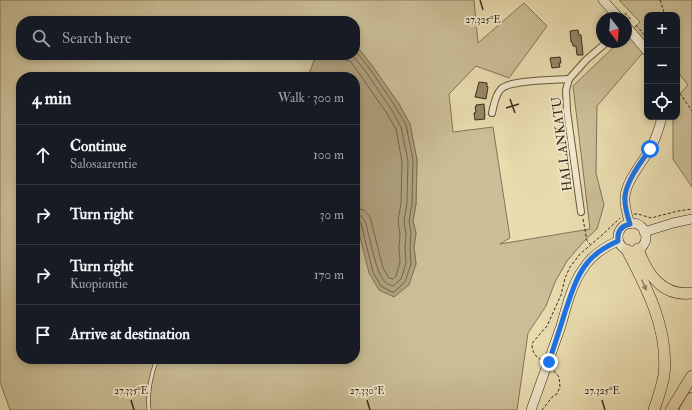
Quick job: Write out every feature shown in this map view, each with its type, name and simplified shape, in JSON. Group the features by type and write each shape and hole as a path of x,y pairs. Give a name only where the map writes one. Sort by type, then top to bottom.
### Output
{"highway":[{"path":"633,250 642,260 656,282 666,290 676,293 692,293"},
{"path":"633,250 637,269 656,313 663,340 664,375 654,410"},
{"path":"671,410 692,376"},
{"path":"685,410 692,398"}],"street":[{"path":"603,0 618,12"},
{"path":"632,28 645,48"},
{"name":"HALLANKATU","path":"581,212 567,111 566,90 569,79 586,60 601,48"},
{"path":"492,113 499,92 502,88 508,85 569,79"},
{"path":"630,224 625,202 626,190 656,138 661,120"},
{"path":"644,232 692,219"},
{"path":"630,224 637,225 642,228 644,232 645,237 642,246 633,250 621,246 618,241 620,230 624,226 630,224"},
{"path":"531,410 578,276 596,254 618,241"}],"lane":[{"path":"149,410 148,398 155,364"}],"path":[{"path":"660,0 664,12"},
{"path":"636,26 644,35"},
{"path":"680,93 692,111"},
{"path":"581,212 587,241 590,244"},
{"path":"542,410 553,396 557,394 560,387 559,377 552,369"}],"shaded area":[{"path":"0,0 474,0 478,43 524,3 547,26 509,78 476,66 449,94 453,132 493,127 510,238 500,244 590,229 573,86 613,48 632,48 632,29 640,22 619,0 692,0 692,187 673,159 673,120 680,120 680,94 688,85 680,75 680,12 644,12 644,51 597,106 596,173 604,205 597,229 585,240 567,261 555,282 546,306 528,333 517,410 10,410 0,382"}],"water":[{"path":"360,50 399,104 410,124 417,160 416,204 413,221 416,233 414,247 416,264 409,285 394,297 379,290 369,273 360,237 360,72 310,72 314,60 360,60"}],"building":[{"path":"578,30 579,35 581,35 583,55 577,55 576,46 573,46 571,42 570,31"},
{"path":"560,57 560,67 552,68 550,58"},
{"path":"479,82 487,83 488,87 486,99 475,97"},
{"path":"484,104 485,119 475,120 474,113 476,112 476,105"}],"route":[{"path":"549,362 578,276 596,254 618,241 620,230 624,226 630,224 625,202 626,190 650,149"}]}
